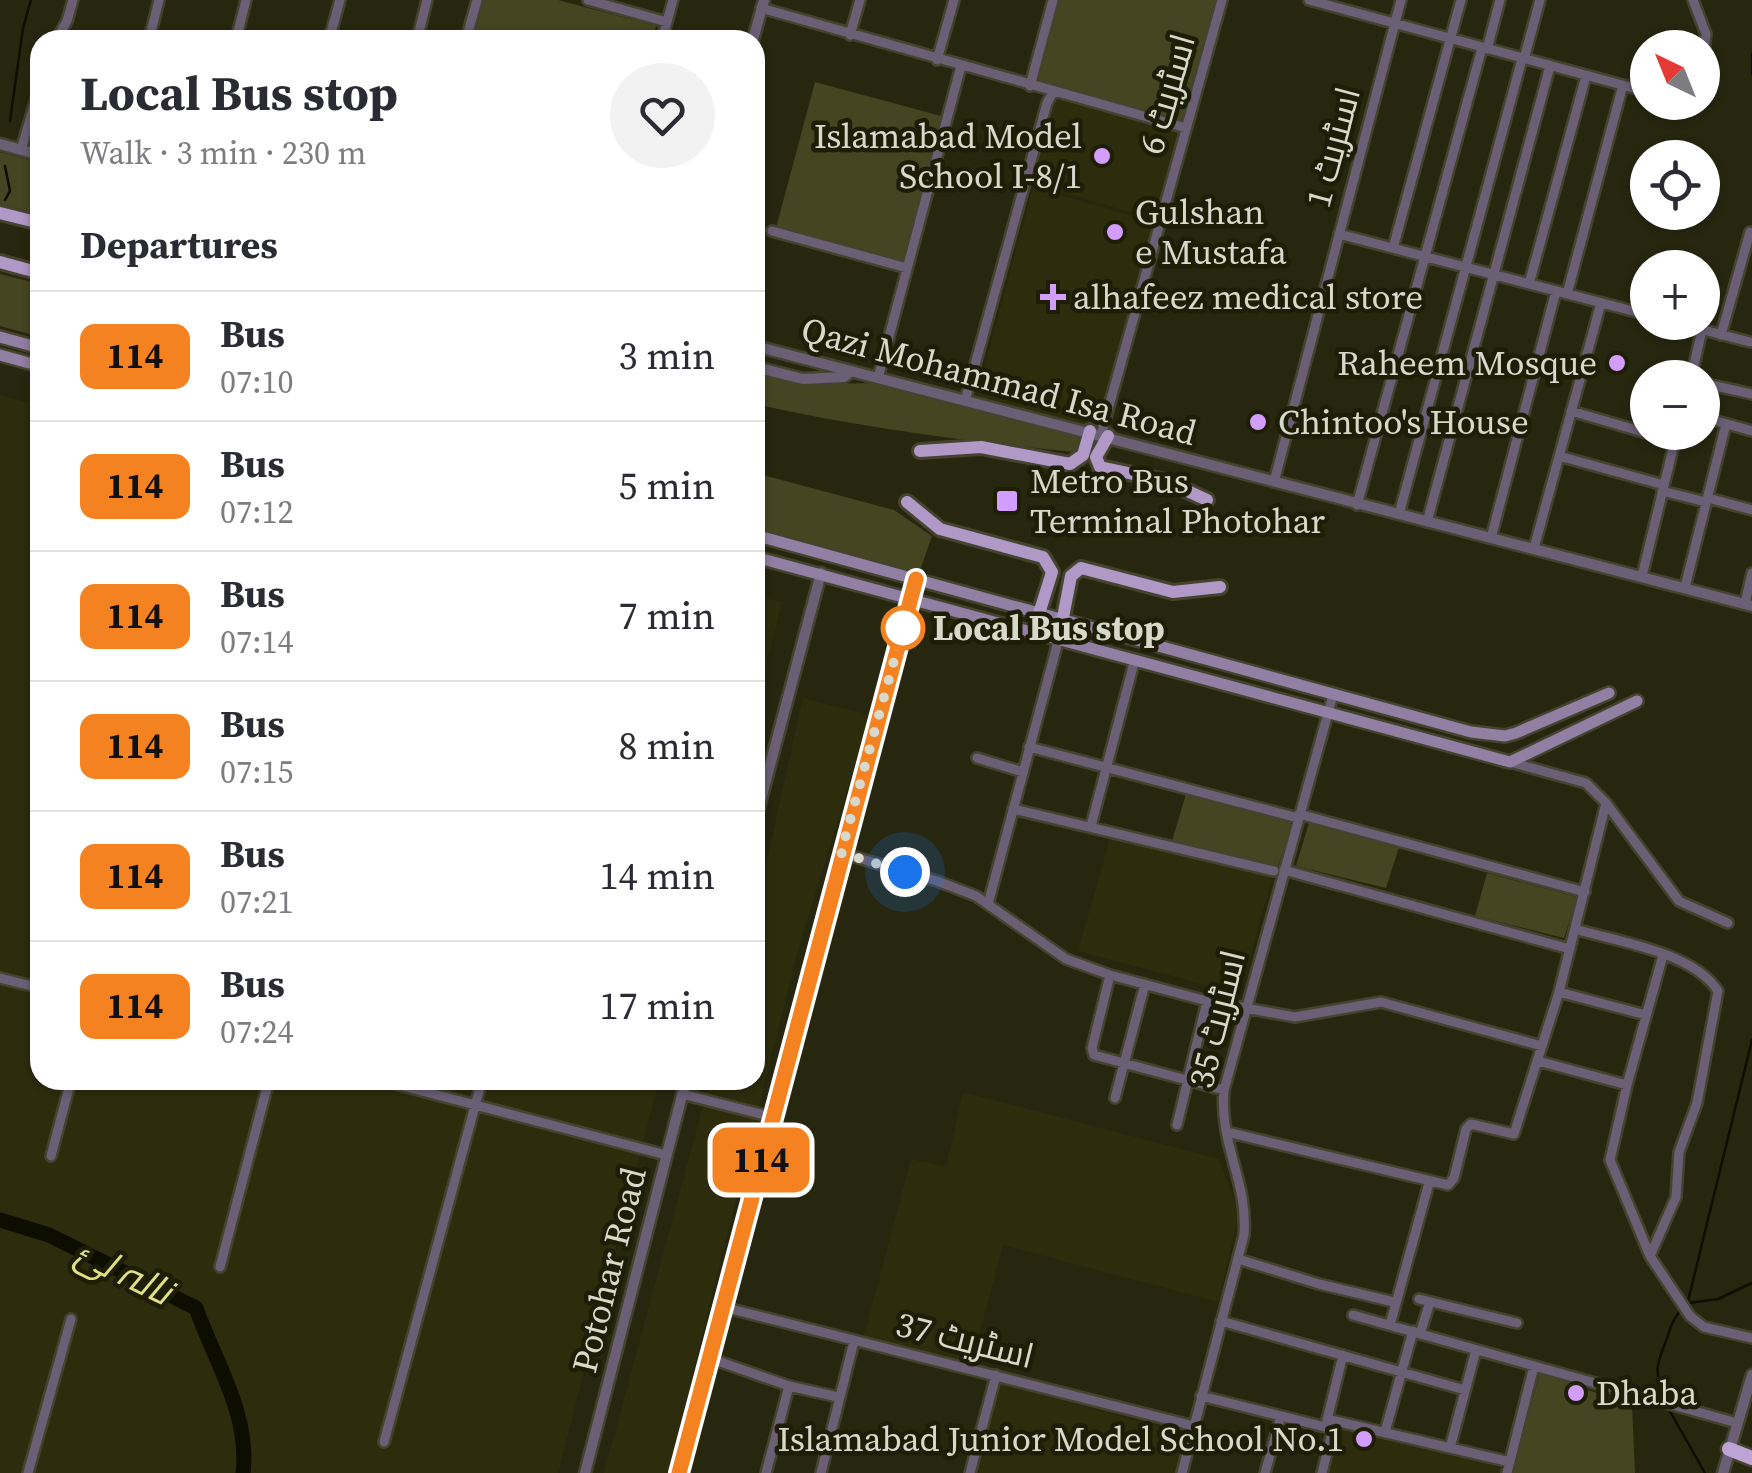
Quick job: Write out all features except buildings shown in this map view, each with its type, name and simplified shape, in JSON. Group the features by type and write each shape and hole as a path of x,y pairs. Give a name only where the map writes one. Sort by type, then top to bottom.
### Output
{"highway":[{"path":"1730,1449 1752,1458"}],"main road":[{"path":"0,212 30,220"},
{"path":"0,262 30,270"},
{"path":"0,338 30,346"},
{"path":"0,355 30,363"},
{"path":"920,451 981,447 1070,464 1100,434"},
{"path":"1100,434 1096,457 1100,467 1166,481 1207,500"},
{"path":"907,502 940,528 1043,557 1052,572 1033,633"},
{"path":"765,537 1472,732 1505,736 1562,716 1609,693"},
{"path":"765,559 1510,762 1637,700"},
{"path":"1058,638 1071,576 1082,568 1173,592 1220,587"},
{"path":"1227,684 1232,665"},
{"path":"1505,736 1528,753"}],"street":[{"path":"62,30 72,0"},
{"path":"152,30 159,0"},
{"path":"238,30 246,0"},
{"path":"332,30 340,0"},
{"path":"419,30 427,0"},
{"path":"469,30 477,0"},
{"path":"588,0 667,22"},
{"path":"665,30 674,0"},
{"path":"850,34 860,0"},
{"path":"937,60 954,0"},
{"path":"1030,86 1053,0"},
{"name":"اسٹریٹ 6","path":"1100,434 1222,0"},
{"path":"1309,0 1630,88"},
{"name":"اسٹریٹ 1","path":"1274,482 1401,0"},
{"path":"1393,248 1462,0"},
{"path":"1357,505 1424,256 1500,0"},
{"path":"1399,514 1540,0"},
{"path":"1693,0 1704,30"},
{"path":"756,30 762,4 937,60 1186,128"},
{"path":"878,378 961,66"},
{"path":"1427,522 1550,66"},
{"path":"1529,284 1586,76"},
{"path":"1567,294 1623,86"},
{"path":"966,401 1038,134 1054,92"},
{"path":"22,150 30,122"},
{"path":"0,144 30,152"},
{"path":"772,231 907,268"},
{"path":"1750,232 1722,334 1750,342"},
{"path":"1339,234 1630,311"},
{"path":"1491,538 1556,291"},
{"path":"1534,548 1601,303"},
{"name":"Qazi Mohammad Isa Road","path":"765,349 1748,605"},
{"path":"765,370 803,379 844,378 850,371"},
{"path":"1720,388 1752,394"},
{"path":"1571,410 1630,425"},
{"path":"1720,422 1752,431"},
{"path":"1685,587 1726,424"},
{"path":"1642,576 1672,450"},
{"path":"1559,456 1752,510"},
{"path":"765,784 821,573"},
{"path":"1748,605 1752,573"},
{"path":"679,1473 916,579"},
{"path":"988,904 1058,638"},
{"path":"1091,826 1135,660"},
{"name":"اسٹریٹ 35","path":"1182,1473 1238,1259 1246,1208 1221,1120 1224,1090 1279,870 1299,816 1333,695"},
{"path":"1029,747 1585,892"},
{"path":"977,758 1023,772"},
{"path":"1510,762 1586,783 1679,901 1728,922"},
{"path":"1227,1132 1448,1185 1470,1124 1514,1134 1559,992 1606,804"},
{"path":"1013,809 1279,870 1570,950"},
{"path":"841,853 937,881 988,904 1066,959 1206,1002 1295,1018 1380,1002 1542,1046"},
{"path":"1575,929 1700,969 1718,991 1696,1102 1679,1152 1676,1198 1650,1256"},
{"path":"1663,955 1610,1160 1650,1256 1690,1316 1704,1327 1752,1338"},
{"path":"1110,975 1092,1052 1097,1057 1224,1090"},
{"path":"0,978 30,986"},
{"path":"1115,1098 1144,984"},
{"path":"1559,992 1646,1015"},
{"path":"1177,1125 1206,1002"},
{"path":"1538,1060 1627,1085"},
{"path":"50,1156 69,1090"},
{"path":"220,1267 266,1090"},
{"path":"418,1090 666,1155"},
{"path":"384,1442 479,1090"},
{"name":"Potohar Road","path":"585,1473 683,1090"},
{"path":"682,1094 772,1116"},
{"path":"1390,1325 1429,1182"},
{"path":"1238,1259 1394,1302"},
{"path":"1419,1299 1517,1323"},
{"path":"1385,1432 1402,1371 1430,1302"},
{"name":"اسٹریٹ 37","path":"722,1307 1194,1426"},
{"path":"1353,1315 1737,1423"},
{"path":"28,1473 71,1319"},
{"path":"1222,1321 1465,1390"},
{"path":"820,1473 854,1341"},
{"path":"1450,1448 1476,1350"},
{"path":"1326,1423 1343,1355"},
{"path":"709,1358 790,1386 838,1397"},
{"path":"1507,1473 1534,1366"},
{"path":"970,1473 996,1375"},
{"path":"1723,1473 1752,1375"},
{"path":"766,1473 790,1386"},
{"path":"1202,1396 1281,1416 1385,1432 1510,1462"},
{"path":"1265,1473 1281,1416"},
{"path":"1322,1473 1334,1430 1326,1423"}],"shaded area":[{"path":"480,0 558,0 656,26 655,30 472,30"},
{"path":"1053,0 1216,0 1183,126 1030,86"},
{"path":"815,82 941,116 903,264 776,228"},
{"name":"Islamabad Model School I-8/1","path":"1053,92 1186,128 1161,221 1025,181"},
{"path":"0,152 30,160 30,212 0,204"},
{"path":"1033,187 1155,223 1100,431 976,398"},
{"path":"0,274 30,282 30,334 0,326"},
{"path":"765,375 804,385 870,383 1082,437 1074,452 914,433 765,406"},
{"path":"0,395 30,403 30,1090 656,1090 558,1473 0,1473"},
{"path":"765,476 894,510 932,536 919,573 765,531"},
{"path":"765,598 782,602 765,669"},
{"path":"803,698 870,715 796,957 765,1082 765,868"},
{"path":"1186,794 1292,821 1278,867 1172,841"},
{"path":"1309,823 1399,847 1386,888 1296,866"},
{"path":"1112,831 1273,874 1240,994 1078,951"},
{"path":"1487,873 1577,897 1564,938 1475,916"},
{"path":"707,1090 763,1090 668,1473 604,1473"},
{"path":"963,1092 1219,1159 1239,1214 1218,1302 1003,1245 972,1362 864,1336 911,1159 946,1167"},
{"path":"1540,1372 1632,1406 1635,1473 1513,1473"},
{"path":"994,1382 1188,1435 1178,1473 969,1473"},
{"name":"Islamabad Junior Model School No.1","path":"1340,1426 1506,1469 1505,1473 1328,1473"}],"waterway":[{"path":"10,121 23,28 31,0"},
{"path":"1752,54 1752,74"},
{"path":"5,166 10,191 5,200"},
{"path":"1687,1305 1752,1040"},
{"name":"نالہ لئ","path":"0,1220 49,1235 196,1308 236,1409 244,1451 243,1473"},
{"path":"1689,1303 1718,1299 1752,1283"},
{"path":"1665,1399 1658,1364 1681,1310"},
{"path":"1667,1406 1705,1473"}],"bus line":[{"name":"114","path":"679,1473 916,579"}],"place":[{"name":"Islamabad Model School I-8/1","path":"1102,156"},
{"name":"Gulshan e Mustafa","path":"1115,232"},
{"name":"alhafeez medical store","path":"1053,297"},
{"name":"Raheem Mosque","path":"1617,363"},
{"name":"Chintoo's House","path":"1258,422"},
{"name":"Metro Bus Terminal Photohar","path":"1007,501"},
{"name":"Local Bus stop","path":"903,628"},
{"name":"Dhaba","path":"1576,1393"},
{"name":"Islamabad Junior Model School No.1","path":"1364,1439"}],"route":[{"path":"903,628 841,853 905,872"}]}
